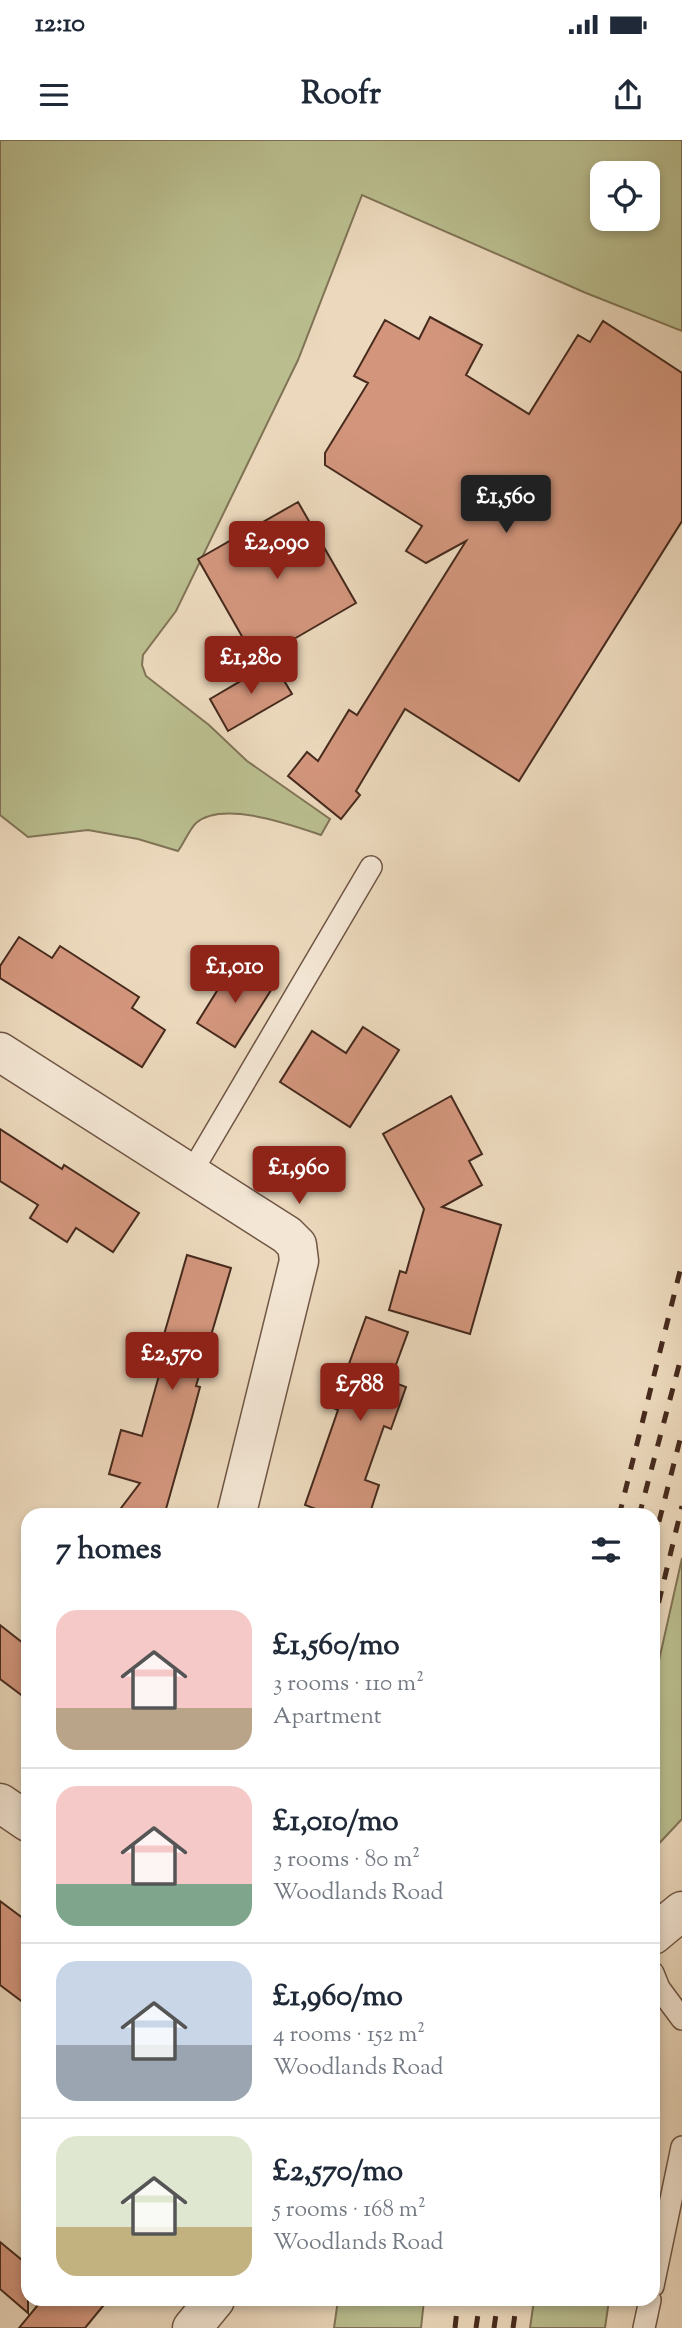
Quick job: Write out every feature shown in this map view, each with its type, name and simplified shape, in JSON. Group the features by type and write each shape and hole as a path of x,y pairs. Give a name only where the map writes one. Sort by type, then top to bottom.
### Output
{"street":[{"path":"0,1052 287,1234 297,1245 299,1261 238,1508"},
{"path":"0,1803 21,1817"},
{"path":"660,1929 682,1911"},
{"path":"192,2328 210,2306"}],"lane":[{"path":"191,1173 371,867"},
{"path":"660,1989 682,2019"},
{"path":"660,2252 682,2147"},
{"path":"644,2328 649,2306"}],"green space":[{"path":"0,140 682,140 682,331 586,293 362,195 298,360 176,611 143,655 142,665 146,676 209,725 247,761 330,819 321,835 257,817 223,814 196,823 178,851 138,839 88,830 28,837 0,815"},
{"path":"682,1558 682,1819 660,1843 660,1656"},
{"path":"337,2306 423,2306 421,2328 334,2328"},
{"path":"533,2306 608,2306 605,2328 530,2328"}],"building":[{"path":"430,317 482,345 466,375 529,414 578,335 590,342 603,321 682,373 682,521 519,781 405,709 356,791 360,795 341,819 288,776 307,752 318,761 349,710 357,715 466,541 426,563 406,551 422,526 325,465 325,453 368,383 354,376 385,320 419,339"},
{"path":"298,502 356,603 256,661 198,559"},
{"path":"273,662 292,694 228,731 210,699"},
{"path":"19,937 52,958 60,946 139,997 132,1008 165,1030 142,1067 0,978 0,966"},
{"path":"235,962 273,987 235,1047 197,1023"},
{"path":"363,1027 399,1050 350,1127 280,1082 312,1031 346,1053"},
{"path":"451,1096 482,1154 469,1161 482,1185 442,1207 501,1225 470,1334 389,1310 400,1271 406,1273 424,1209 383,1134"},
{"path":"0,1129 62,1169 64,1165 139,1213 113,1252 76,1228 67,1242 30,1218 38,1205 0,1181"},
{"path":"187,1255 231,1268 196,1386 200,1387 166,1508 121,1508 140,1483 109,1474 121,1430 142,1436 167,1347 161,1345"},
{"path":"366,1317 408,1332 390,1381 406,1387 391,1429 384,1426 365,1480 379,1485 372,1508 313,1508 305,1505 338,1410 333,1408"},
{"path":"0,1625 21,1642 21,1695 0,1679"},
{"path":"0,1901 21,1917 21,2001 0,1985"},
{"path":"0,2242 21,2259 21,2306 28,2306 28,2313 0,2289"},
{"path":"37,2306 103,2306 85,2328 19,2328"}],"railway":[{"path":"621,1508 682,1263"},
{"path":"641,1508 682,1354"},
{"path":"660,1518 682,1432"},
{"path":"660,1597 682,1506"},
{"path":"455,2328 457,2306"},
{"path":"476,2328 479,2306"},
{"path":"494,2328 497,2306"},
{"path":"513,2328 516,2306"}]}
